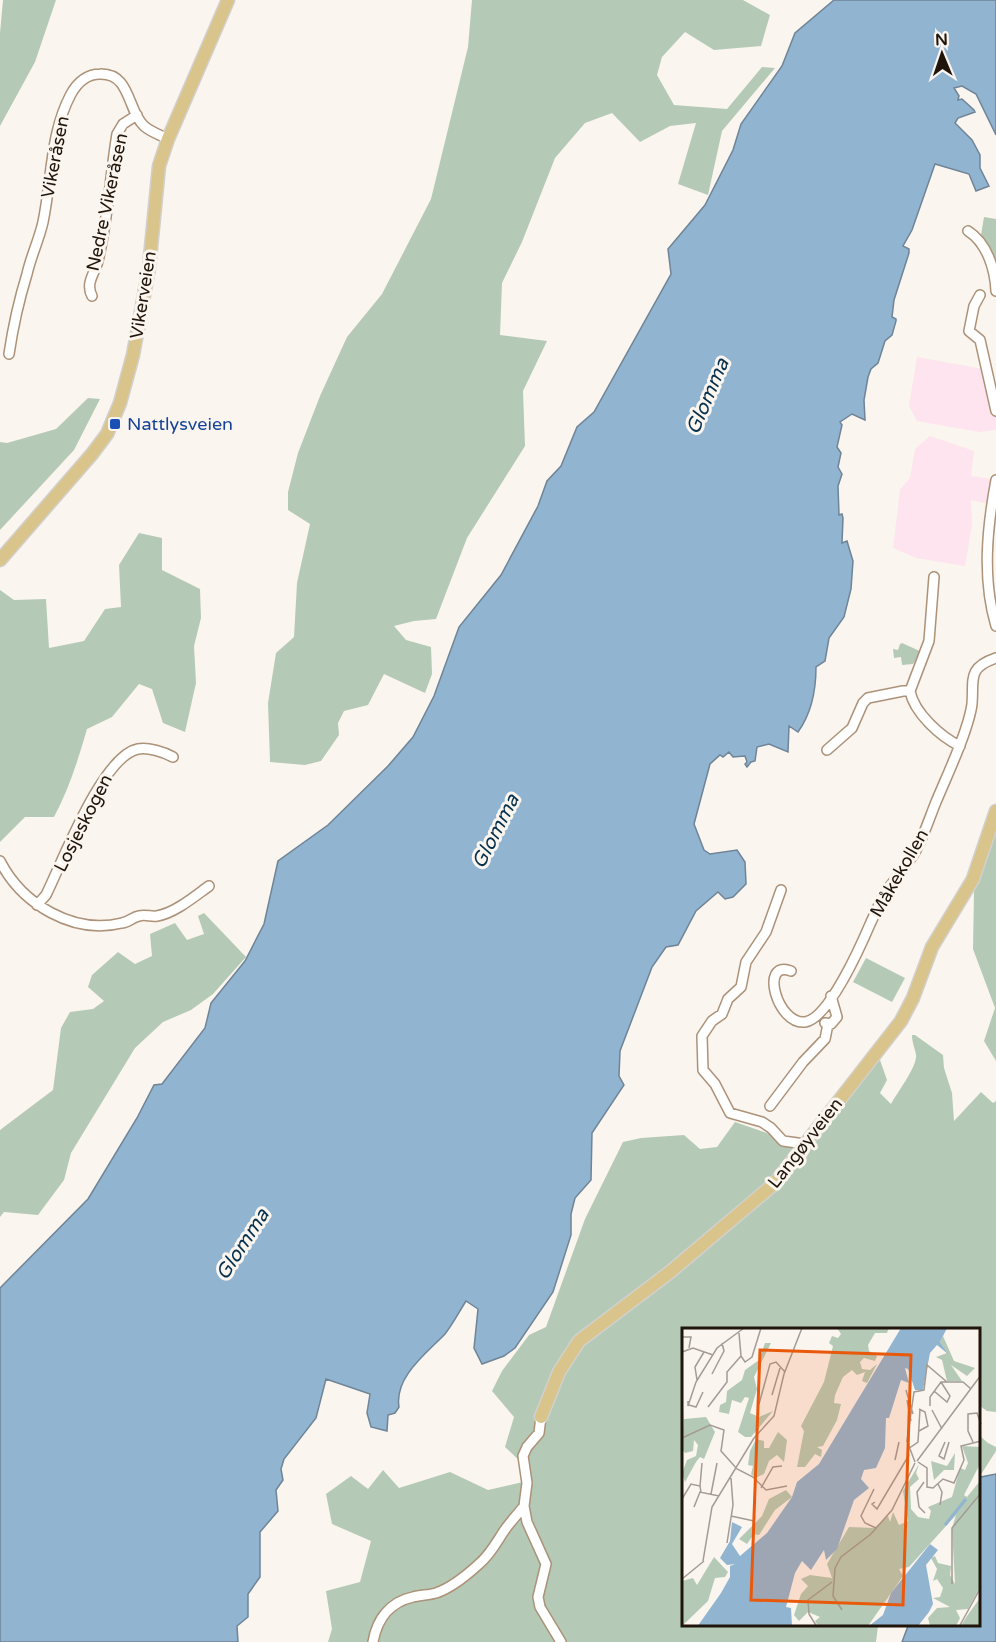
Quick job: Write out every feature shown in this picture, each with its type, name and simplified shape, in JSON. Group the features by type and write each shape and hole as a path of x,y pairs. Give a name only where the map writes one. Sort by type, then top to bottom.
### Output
{"main road":[{"name":"Vikerveien","path":"0,560 92,454 107,434 120,403 141,316 149,268 157,177 168,139 228,0"},
{"name":"Langøyveien","path":"542,1417 559,1372 579,1341 670,1272 763,1195 781,1176 901,1021 909,1008 932,947 973,879 996,811"}],"street":[{"name":"Vikeråsen","path":"9,354 27,272 44,219 56,136 62,114 72,92 87,77 109,75 122,83 127,90 137,115 144,125 168,139"},
{"name":"Nedre Vikeråsen","path":"92,296 88,288 99,258 117,135 123,124 137,115"},
{"path":"968,231 977,237 988,254 996,291"},
{"path":"980,296 974,306 969,331 980,340 996,411"},
{"path":"995,620 987,569 987,539 996,480"},
{"path":"934,577 929,641 910,691 911,697 932,727 960,746"},
{"name":"Måkekollen","path":"819,1014 849,970 885,894 914,853 960,746 972,707 974,673 979,666 996,658"},
{"path":"827,750 852,728 863,703 868,698 910,691"},
{"name":"Losjeskogen","path":"37,905 46,895 93,797 111,768 126,755 138,749 158,752 173,758"},
{"path":"0,861 17,888 37,905 54,915 87,925 122,924 136,916 156,916 168,912 209,886"},
{"path":"781,890 766,932 746,962 741,987 728,999 722,1014 712,1021 703,1033 702,1066 705,1074 715,1084 730,1113 762,1122 783,1141 805,1144"},
{"path":"791,971 783,970 773,980 773,990 790,1018 798,1022 807,1022 819,1014 822,1021 828,1024 834,1022 837,1017 831,996"},
{"path":"770,1106 803,1062 825,1039 828,1024"},
{"path":"542,1417 539,1433 527,1447 523,1456 527,1483 524,1506 526,1522 546,1564 537,1597 540,1607 561,1642"},
{"path":"373,1642 381,1618 388,1609 397,1602 443,1590 479,1564 524,1506"}],"shaded area":[{"path":"917,357 983,369 996,416 996,430 979,432 917,421 909,406"},
{"path":"930,436 974,451 971,476 992,479 987,504 971,500 972,525 965,566 916,558 893,548 900,490 910,478 915,449"}],"green space":[{"path":"3,0 56,0 35,62 0,126 0,33"},
{"path":"472,0 743,0 770,15 761,46 714,50 685,32 662,57 657,75 674,105 727,109 762,67 775,68 722,131 708,195 678,184 696,123 670,126 640,142 612,113 585,123 555,158 522,242 502,283 500,335 547,341 523,391 525,446 467,538 436,619 394,626 406,640 431,647 432,674 425,693 384,674 368,705 344,711 338,723 339,735 321,761 305,765 270,762 268,703 276,653 294,637 297,583 310,524 288,510 288,492 298,453 320,396 347,337 382,294 431,199 468,47"},
{"path":"984,217 996,219 996,266 981,235"},
{"path":"88,398 100,399 74,450 0,530 0,442 7,443 56,429"},
{"path":"139,533 162,538 162,570 200,589 201,618 194,646 196,683 185,732 163,723 152,689 139,684 112,717 87,729 73,774 54,817 25,817 0,842 0,590 14,600 46,599 49,648 84,641 105,609 121,607 119,565"},
{"path":"902,643 922,652 913,664 902,665 901,657 894,658 893,649 898,650"},
{"path":"996,817 996,1061 984,1041 995,1008 973,949 974,892"},
{"path":"204,913 246,957 213,994 191,1010 163,1022 135,1048 71,1153 64,1180 38,1215 4,1212 0,1217 0,1130 53,1090 61,1028 70,1012 93,1009 104,1001 88,987 92,975 118,952 135,964 152,956 150,934 175,923 187,940 204,934 198,916"},
{"path":"866,958 905,978 892,1002 853,982"},
{"path":"912,1035 915,1035 943,1055 944,1068 952,1093 954,1121 981,1092 993,1103 996,1101 996,1412 987,1411 981,1407 981,1328 682,1328 682,1627 878,1627 876,1642 328,1642 332,1629 326,1591 360,1582 371,1541 332,1524 326,1494 351,1476 368,1489 383,1470 399,1488 450,1472 488,1490 527,1481 523,1464 505,1447 514,1417 492,1391 502,1371 529,1335 546,1327 585,1219 623,1142 641,1138 684,1135 700,1149 717,1147 735,1122 790,1141 812,1141 862,1076 880,1060 887,1080 880,1093 891,1104 915,1060"},
{"path":"981,1437 996,1447 996,1451 981,1474"}],"water":[{"name":"Glomma","path":"834,0 996,0 996,135 976,94 962,86 954,88 959,96 958,100 962,99 975,112 958,118 955,123 972,140 980,155 980,168 989,186 976,191 969,174 935,164 912,230 903,246 909,249 909,253 894,300 892,317 896,321 892,335 885,341 878,363 871,369 868,377 864,400 865,420 852,414 840,422 842,425 837,447 841,453 838,467 842,474 838,486 839,515 842,514 843,518 842,543 847,541 853,561 851,589 844,617 829,638 825,661 816,667 812,701 803,725 798,732 789,726 788,752 769,744 757,747 755,761 747,767 745,756 733,757 729,752 723,757 720,755 710,764 694,824 704,850 710,854 737,850 745,862 746,884 733,897 725,899 718,892 696,911 678,945 666,947 652,967 620,1051 619,1076 624,1085 592,1133 591,1180 575,1198 571,1214 571,1235 553,1292 515,1348 504,1356 482,1364 474,1348 478,1309 466,1301 445,1334 413,1366 402,1386 399,1407 395,1413 388,1415 387,1431 371,1427 367,1413 370,1394 326,1379 316,1418 284,1459 281,1469 283,1480 276,1490 278,1511 260,1532 260,1577 248,1594 248,1617 237,1626 238,1642 0,1642 0,1288 88,1199 137,1118 154,1085 162,1084 205,1028 211,1003 245,961 264,924 278,861 328,825 388,766 413,737 434,696 459,627 501,575 538,506 547,481 561,466 577,427 594,412 671,274 668,249 705,205 733,150 741,124 782,66 795,33"},
{"path":"996,1474 996,1642 902,1642 908,1627 981,1627 981,1477"}],"place":[{"name":"Nattlysveien","path":"115,424"}]}
